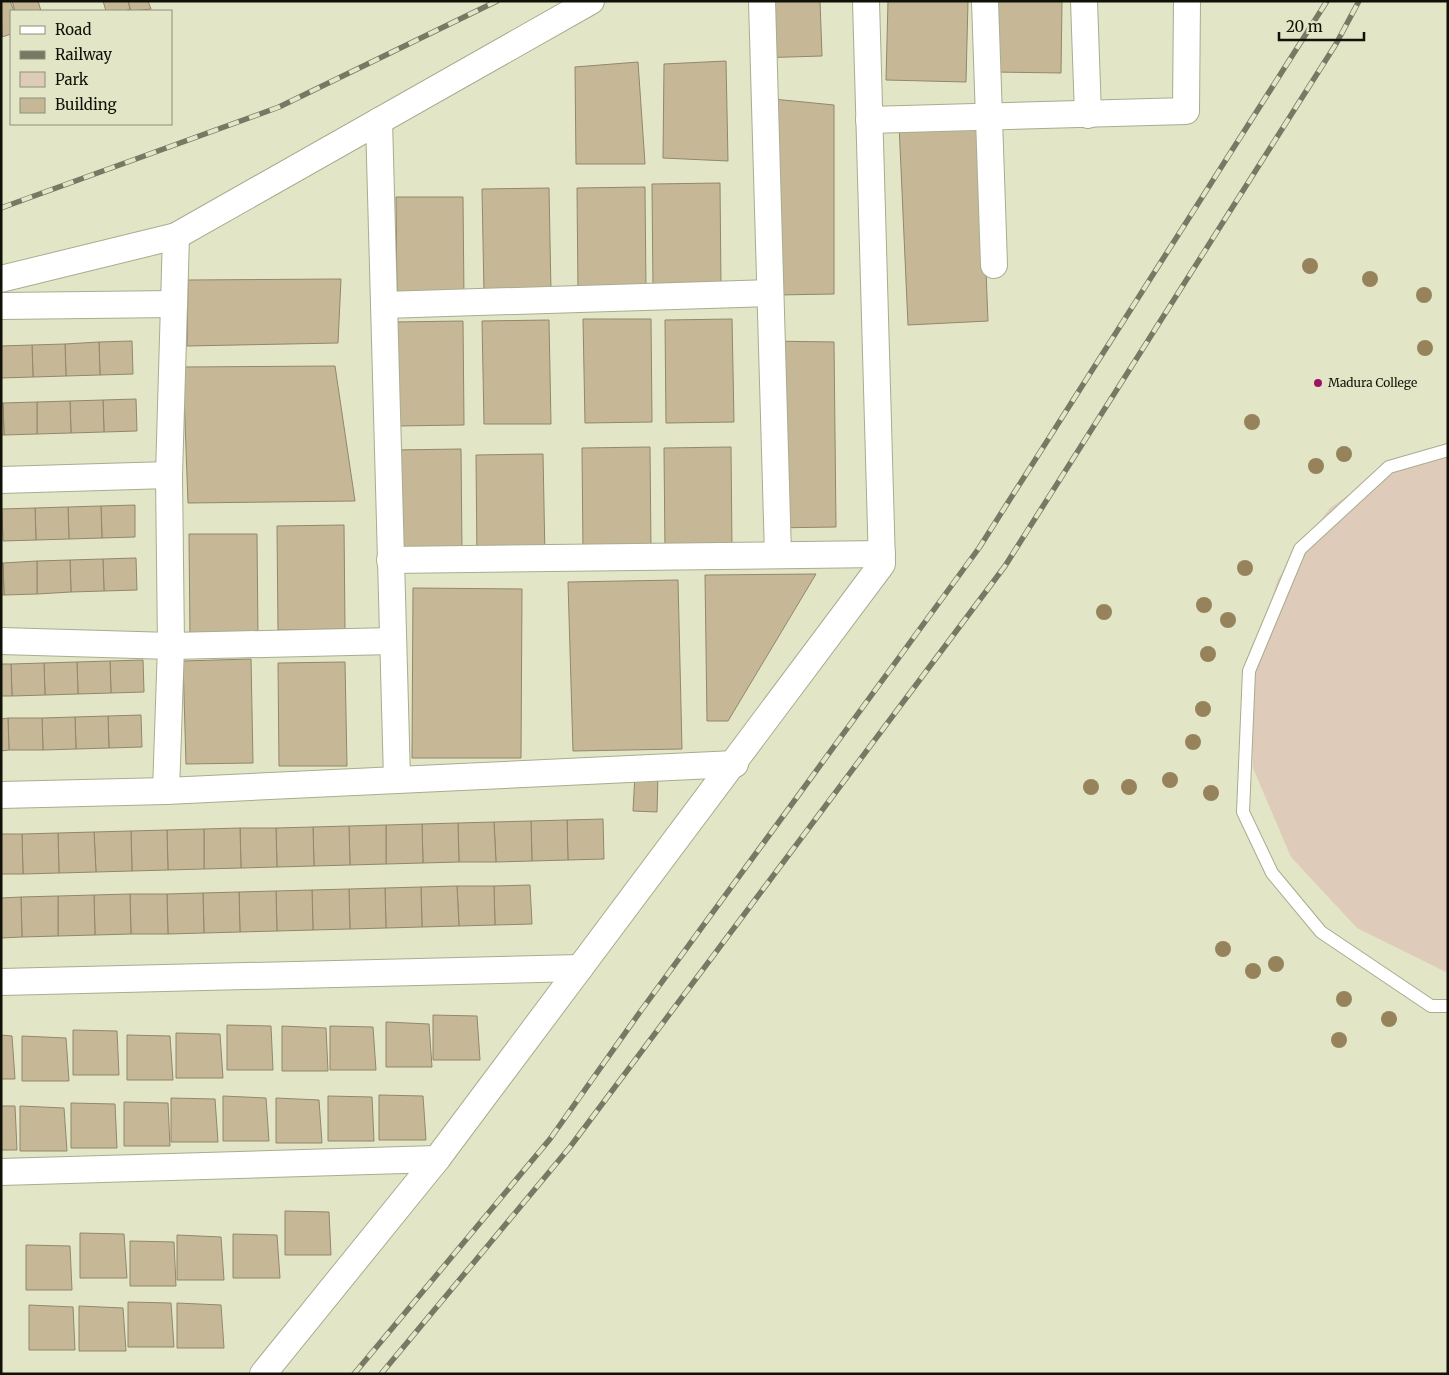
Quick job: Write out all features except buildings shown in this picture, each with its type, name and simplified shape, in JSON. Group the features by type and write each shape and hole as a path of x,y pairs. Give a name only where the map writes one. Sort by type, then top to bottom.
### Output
{"street":[{"path":"1,279 176,236 591,1"},
{"path":"762,1 778,555"},
{"path":"263,1374 437,1159 735,764 882,564 866,1"},
{"path":"985,1 994,265"},
{"path":"1084,1 1088,115"},
{"path":"869,120 1186,111 1187,1"},
{"path":"380,121 397,779"},
{"path":"166,791 171,646 169,475 176,236"},
{"path":"384,305 770,294"},
{"path":"1,306 174,304"},
{"path":"1,480 169,475"},
{"path":"390,560 882,554"},
{"path":"1,641 171,646 392,641"},
{"path":"1,795 166,791 735,764"},
{"path":"1,982 580,968"},
{"path":"1,1172 437,1159"}],"lane":[{"path":"1448,450 1389,467 1300,549 1249,671 1243,812 1272,873 1321,932 1431,1006 1448,1006"}],"green space":[{"path":"1448,443 1448,973 1357,928 1291,857 1253,768 1249,671 1278,579 1330,508 1402,457"}],"railway":[{"path":"1,208 279,107 497,1"},
{"path":"354,1374 550,1139 640,1012 979,548 1327,1"},
{"path":"381,1374 570,1147 1005,566 1336,44 1359,1"}],"place":[{"name":"Madura College","path":"1318,383"}]}
